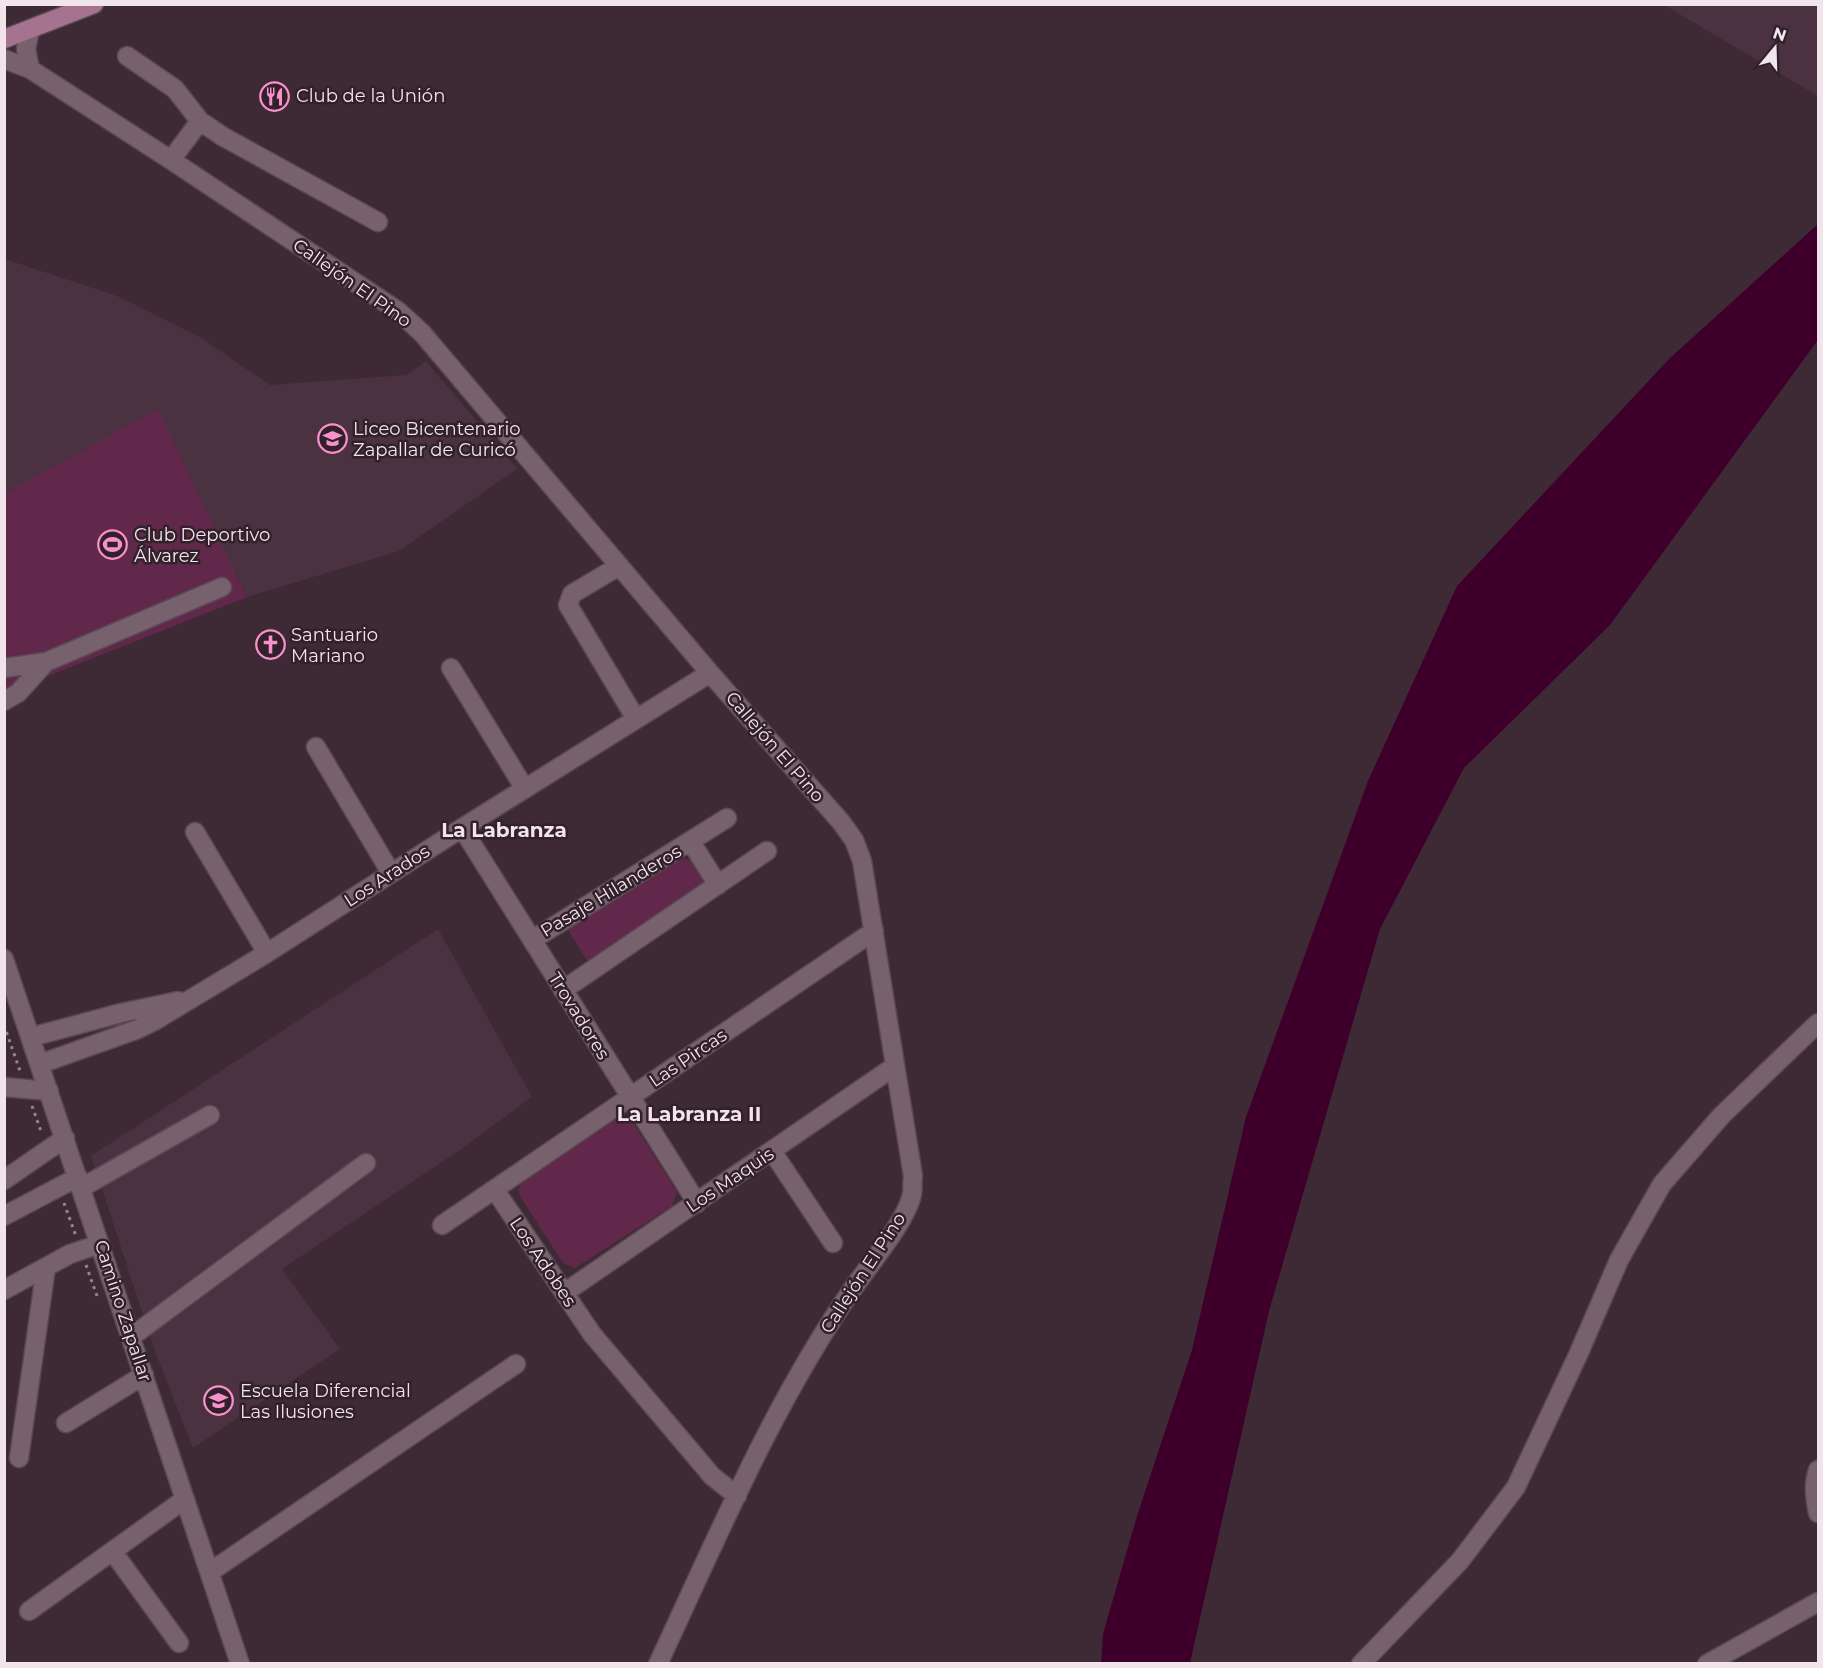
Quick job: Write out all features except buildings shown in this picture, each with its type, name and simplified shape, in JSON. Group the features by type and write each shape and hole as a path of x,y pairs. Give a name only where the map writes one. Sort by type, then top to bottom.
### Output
{"main road":[{"path":"4,39 94,4"}],"street":[{"path":"30,30 26,49 30,69"},
{"path":"127,56 175,89 201,121 222,135 378,222"},
{"name":"Callejón El Pino","path":"4,59 30,69 171,160 398,311 422,333 710,673 848,830 862,861 913,1176 912,1194 898,1223 813,1348 796,1379 737,1496 658,1664"},
{"path":"171,160 201,121"},
{"path":"619,566 572,594 568,605 636,719"},
{"path":"4,668 46,663 222,587"},
{"path":"4,701 18,693 46,663"},
{"path":"451,668 525,789"},
{"name":"Los Arados","path":"40,1064 138,1029 156,1020 267,953 710,673"},
{"path":"316,747 391,873"},
{"name":"Pasaje Hilanderos","path":"532,940 728,818"},
{"name":"Trovadores","path":"462,828 697,1203"},
{"path":"195,832 267,953"},
{"name":"Pasaje Hilanderos","path":"691,842 718,885"},
{"path":"563,990 767,851"},
{"name":"Las Pircas","path":"442,1226 874,931"},
{"name":"Camino Zapallar","path":"4,959 210,1572 235,1661"},
{"name":"Los Arados","path":"31,1037 122,1013 186,1000"},
{"path":"1361,1664 1460,1561 1516,1487 1578,1355 1619,1260 1662,1184 1722,1115 1818,1023"},
{"name":"Los Maquis","path":"564,1293 896,1066"},
{"path":"4,1086 49,1091"},
{"path":"4,1216 80,1182 210,1115"},
{"path":"4,1180 65,1138"},
{"path":"772,1151 833,1243"},
{"path":"131,1337 366,1164"},
{"name":"Los Adobes","path":"495,1190 592,1334 712,1476 737,1496"},
{"path":"4,1290 70,1254 100,1244"},
{"path":"19,1458 46,1267"},
{"path":"210,1572 516,1364"},
{"path":"66,1423 144,1375"},
{"path":"1818,1470 1815,1497 1818,1513"},
{"path":"30,1611 185,1499"},
{"path":"113,1552 179,1643"},
{"path":"1707,1664 1818,1602"}],"shaded area":[{"path":"1664,5 1818,5 1818,96 1791,80"},
{"path":"1818,224 1818,340 1610,625 1464,768 1380,929 1269,1311 1190,1663 1101,1663 1103,1634 1137,1516 1192,1350 1246,1117 1368,781 1457,586 1670,358"},
{"name":"Liceo Bicentenario Zapallar de Curicó","path":"5,259 117,296 200,337 270,385 406,375 426,361 517,469 399,551 247,597 158,410 5,493"},
{"name":"Club Deportivo Álvarez","path":"158,409 247,597 5,693 5,493"},
{"path":"685,859 692,861 703,878 703,884 588,962 567,928 672,863"},
{"path":"438,929 532,1097 463,1148 282,1269 340,1349 193,1448 156,1354 91,1156"},
{"path":"623,1118 632,1121 677,1192 672,1206 575,1268 563,1263 518,1190 522,1181 613,1121"}],"place":[{"name":"Club de la Unión","path":"275,96"},
{"name":"Liceo Bicentenario Zapallar de Curicó","path":"332,439"},
{"name":"Club Deportivo Álvarez","path":"113,545"},
{"name":"Santuario Mariano","path":"270,645"},
{"name":"Escuela Diferencial Las Ilusiones","path":"219,1401"}],"district":[{"name":"La Labranza","path":"504,830"},
{"name":"La Labranza II","path":"689,1114"}]}
